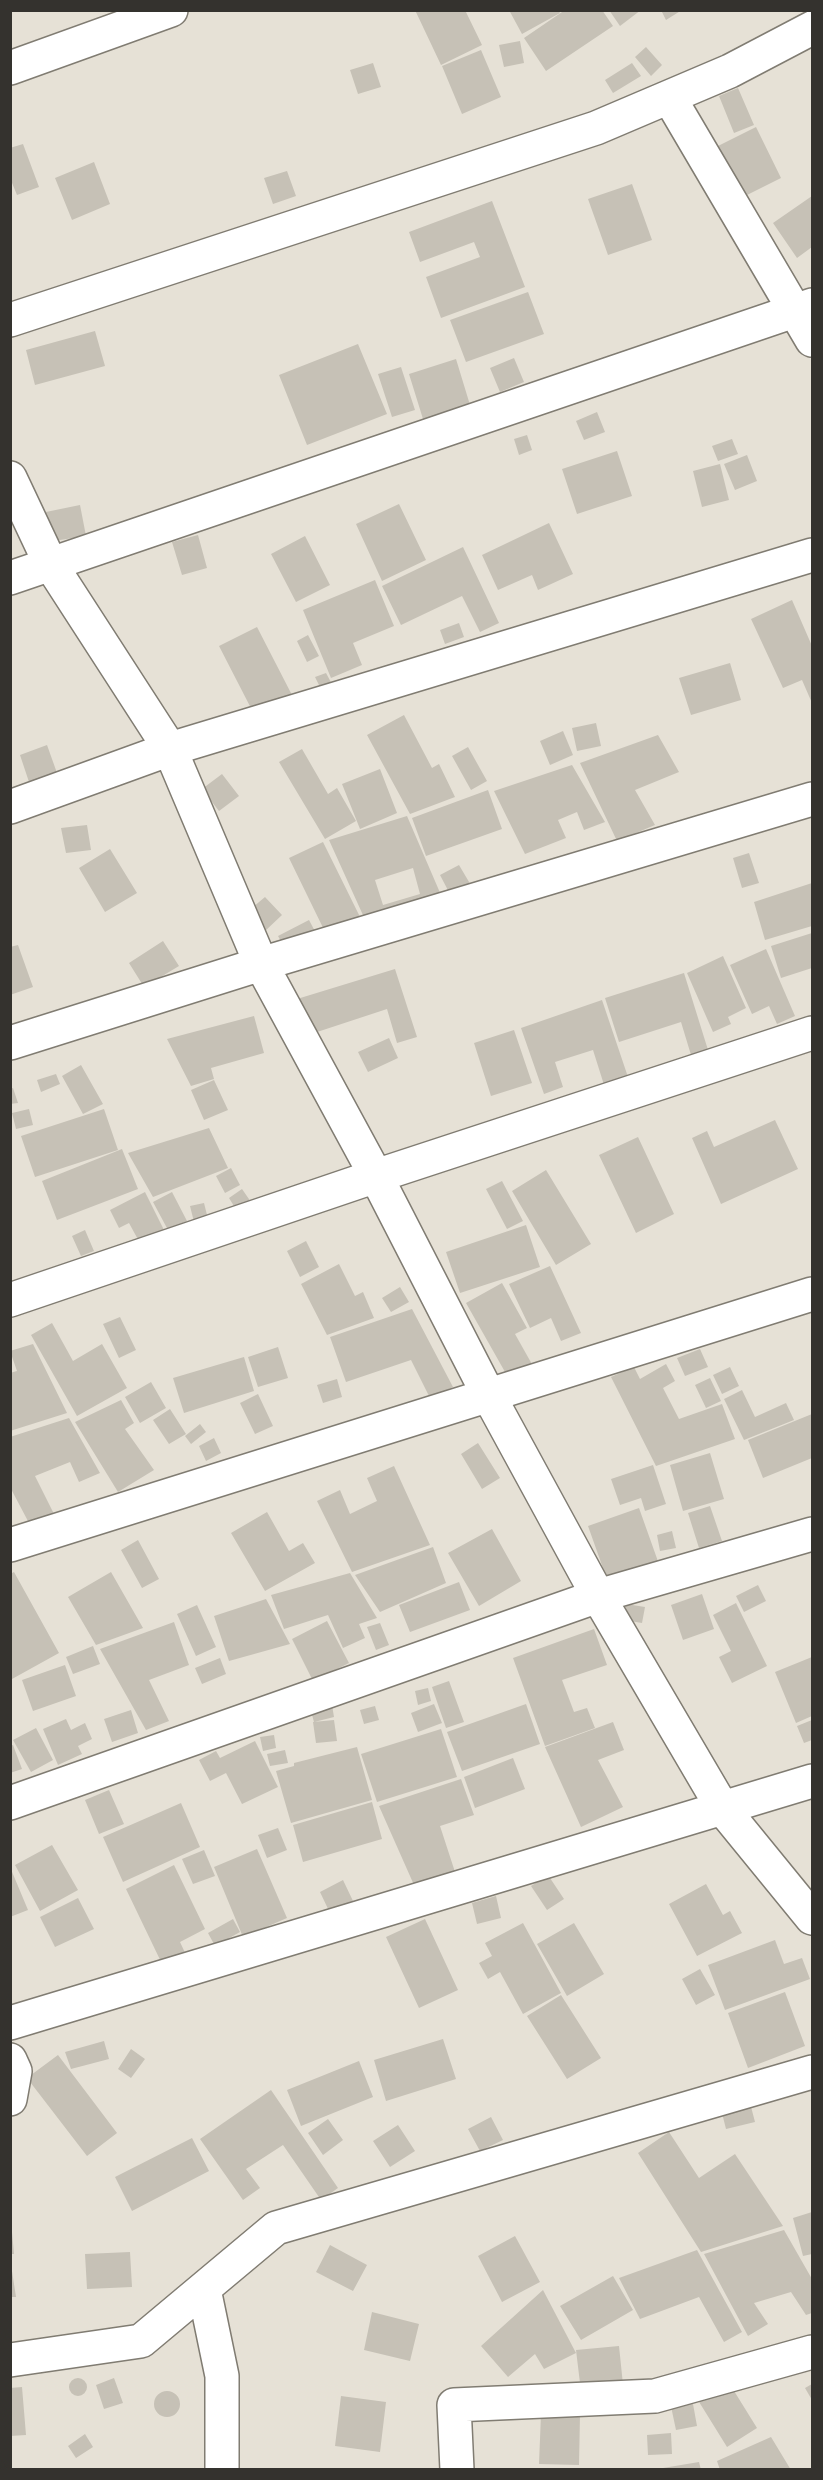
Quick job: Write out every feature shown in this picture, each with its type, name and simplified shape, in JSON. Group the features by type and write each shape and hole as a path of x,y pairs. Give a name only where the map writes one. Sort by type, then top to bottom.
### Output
{"street":[{"path":"10,68 171,10"},
{"path":"10,320 596,129 730,71 813,28"},
{"path":"669,97 805,308 813,340"},
{"path":"10,578 805,308"},
{"path":"10,478 51,565 170,749 261,964 376,1176 489,1396 598,1596 723,1809 813,1918"},
{"path":"10,807 170,749 813,555"},
{"path":"10,1043 261,964 813,799"},
{"path":"10,1300 376,1176 813,1033"},
{"path":"10,1545 813,1294"},
{"path":"10,1803 598,1596 813,1534"},
{"path":"10,2023 813,1781"},
{"path":"10,2060 15,2071 10,2098"},
{"path":"10,2360 141,2341 276,2228 813,2072"},
{"path":"204,2289 222,2376 222,2469"},
{"path":"457,2469 454,2405 655,2396 813,2352"}],"building":[{"path":"415,10 465,10 482,45 441,65"},
{"path":"509,10 558,10 560,13 522,34"},
{"path":"565,10 602,10 613,26 546,71 524,38"},
{"path":"609,10 641,10 620,26"},
{"path":"661,10 682,10 666,20"},
{"path":"520,41 524,63 504,67 499,45"},
{"path":"646,47 662,65 651,76 635,57"},
{"path":"481,50 501,97 462,114 442,66"},
{"path":"373,63 381,87 358,94 350,70"},
{"path":"632,63 641,76 613,93 605,80"},
{"path":"738,88 754,125 734,133 719,96"},
{"path":"756,127 781,178 735,201 710,150"},
{"path":"23,144 39,187 17,195 10,178 10,148"},
{"path":"94,162 110,204 72,220 55,178"},
{"path":"287,171 296,196 273,204 264,178"},
{"path":"632,184 652,240 608,255 588,199"},
{"path":"812,196 812,247 797,258 773,223"},
{"path":"492,201 525,287 441,318 426,277 480,257 474,242 420,262 409,232"},
{"path":"528,292 544,334 466,362 450,320"},
{"path":"95,331 105,366 35,385 26,350"},
{"path":"358,344 387,414 307,445 279,375"},
{"path":"514,358 524,382 500,392 490,368"},
{"path":"456,359 470,405 423,419 409,374"},
{"path":"401,367 415,410 392,417 378,374"},
{"path":"597,412 605,432 584,440 576,421"},
{"path":"527,435 532,450 519,455 514,439"},
{"path":"732,439 738,454 718,461 712,446"},
{"path":"617,451 632,496 577,514 562,469"},
{"path":"747,455 757,481 735,490 724,464"},
{"path":"720,464 729,500 702,507 693,471"},
{"path":"399,504 426,560 382,581 356,524"},
{"path":"80,505 86,536 47,542 41,513"},
{"path":"549,523 573,574 538,590 532,575 498,590 482,555"},
{"path":"198,535 207,568 182,575 172,542"},
{"path":"305,536 330,585 296,602 271,554"},
{"path":"463,547 499,623 480,632 462,596 401,625 382,586"},
{"path":"375,580 394,626 353,643 362,665 331,678 303,610"},
{"path":"792,600 812,646 812,703 802,680 783,688 751,619"},
{"path":"459,623 464,637 445,644 440,630"},
{"path":"257,627 293,697 255,716 219,646"},
{"path":"308,635 319,656 307,662 297,641"},
{"path":"730,663 741,700 691,715 679,678"},
{"path":"326,673 333,686 322,691 315,677"},
{"path":"404,715 432,768 439,764 455,797 410,814 367,735"},
{"path":"596,723 601,746 577,751 572,728"},
{"path":"563,731 573,755 550,765 540,741"},
{"path":"658,735 679,772 635,790 655,825 617,841 580,763"},
{"path":"47,745 57,773 29,782 20,755"},
{"path":"468,747 487,781 471,790 452,756"},
{"path":"302,749 328,794 337,788 356,821 325,839 279,762"},
{"path":"572,765 605,822 584,830 577,812 558,820 566,838 525,854 494,791"},
{"path":"380,769 397,813 360,829 342,784"},
{"path":"222,774 239,796 219,811 202,789"},
{"path":"488,790 502,829 426,856 412,818"},
{"path":"407,816 441,895 367,924 329,840","holes":["413,868 420,894 383,905 375,880"]},
{"path":"87,825 91,850 66,853 61,828"},
{"path":"323,842 362,921 328,938 289,858"},
{"path":"110,849 137,893 105,912 79,868"},
{"path":"749,853 759,883 742,888 733,858"},
{"path":"459,865 472,887 452,898 440,875"},
{"path":"812,883 812,926 765,940 754,902"},
{"path":"265,897 282,915 264,932 246,913"},
{"path":"309,920 318,937 287,952 278,936"},
{"path":"812,933 812,968 781,978 771,946"},
{"path":"163,941 179,966 144,987 129,963"},
{"path":"18,945 33,987 10,995 10,947"},
{"path":"766,949 795,1016 777,1024 769,1006 752,1014 730,965"},
{"path":"723,956 746,1008 728,1017 731,1024 713,1032 687,973"},
{"path":"395,969 417,1037 397,1043 387,1009 308,1035 297,999"},
{"path":"684,973 708,1050 691,1055 681,1022 619,1042 605,998"},
{"path":"602,1000 629,1080 605,1088 593,1050 555,1062 563,1087 544,1094 521,1028"},
{"path":"254,1016 264,1053 211,1068 214,1079 191,1086 167,1039"},
{"path":"514,1030 532,1083 491,1096 474,1043"},
{"path":"389,1038 398,1058 368,1072 358,1052"},
{"path":"81,1065 103,1104 83,1114 62,1076"},
{"path":"56,1074 60,1084 41,1092 37,1080"},
{"path":"214,1080 228,1110 204,1120 191,1090"},
{"path":"13,1088 18,1103 10,1104 10,1089"},
{"path":"29,1109 33,1125 16,1129 12,1113"},
{"path":"104,1109 118,1150 35,1177 21,1136"},
{"path":"775,1120 798,1169 721,1204 692,1138 707,1131 714,1147"},
{"path":"209,1128 228,1168 153,1197 128,1153"},
{"path":"638,1137 674,1214 636,1233 599,1155"},
{"path":"122,1149 138,1189 57,1220 42,1181"},
{"path":"231,1168 240,1185 225,1193 216,1176"},
{"path":"546,1170 591,1244 556,1265 512,1191"},
{"path":"502,1181 523,1221 507,1229 486,1189"},
{"path":"242,1189 251,1202 237,1211 229,1198"},
{"path":"145,1192 165,1232 141,1245 129,1223 119,1228 110,1210"},
{"path":"172,1192 187,1221 168,1230 153,1202"},
{"path":"204,1203 208,1219 194,1222 190,1206"},
{"path":"526,1225 540,1267 460,1293 446,1252"},
{"path":"85,1230 94,1251 81,1256 72,1236"},
{"path":"306,1241 319,1267 300,1277 287,1251"},
{"path":"339,1264 355,1296 363,1292 374,1318 327,1335 301,1284"},
{"path":"550,1266 581,1333 561,1341 551,1318 530,1328 509,1284"},
{"path":"502,1283 527,1328 515,1334 533,1366 509,1379 466,1303"},
{"path":"400,1287 409,1302 391,1312 382,1298"},
{"path":"412,1309 453,1387 430,1398 411,1360 346,1382 330,1337"},
{"path":"120,1317 136,1350 119,1358 103,1324"},
{"path":"52,1323 73,1361 102,1344 127,1388 77,1416 31,1335"},
{"path":"33,1344 67,1413 10,1431 10,1373 17,1371 10,1351"},
{"path":"278,1347 288,1378 258,1387 248,1357"},
{"path":"700,1349 708,1367 685,1376 677,1358"},
{"path":"244,1357 254,1391 184,1413 173,1378"},
{"path":"666,1364 675,1381 663,1388 679,1419 722,1404 735,1439 656,1466 611,1377 634,1367 640,1379"},
{"path":"730,1367 739,1386 722,1394 713,1375"},
{"path":"710,1378 721,1401 706,1408 695,1385"},
{"path":"337,1379 342,1397 323,1403 317,1385"},
{"path":"151,1382 166,1408 140,1423 125,1397"},
{"path":"742,1390 755,1417 786,1403 794,1420 744,1440 724,1399"},
{"path":"258,1394 273,1426 255,1434 240,1403"},
{"path":"121,1400 134,1423 125,1429 154,1470 118,1492 75,1422"},
{"path":"170,1409 186,1434 169,1444 153,1420"},
{"path":"812,1414 812,1458 763,1478 748,1440"},
{"path":"69,1418 100,1473 79,1482 70,1462 35,1476 54,1514 29,1523 10,1487 10,1437"},
{"path":"200,1424 206,1432 191,1444 185,1436"},
{"path":"214,1438 221,1453 206,1461 199,1446"},
{"path":"478,1443 500,1478 482,1489 461,1454"},
{"path":"710,1453 724,1499 683,1511 670,1465"},
{"path":"653,1465 666,1504 645,1511 641,1498 620,1505 611,1479"},
{"path":"394,1466 430,1545 352,1572 317,1501 340,1490 350,1514 377,1501 367,1478"},
{"path":"710,1506 722,1541 699,1548 688,1513"},
{"path":"639,1508 660,1567 609,1585 588,1526"},
{"path":"267,1512 289,1551 303,1543 315,1563 265,1591 231,1533"},
{"path":"492,1529 521,1581 479,1606 448,1553"},
{"path":"672,1531 676,1548 660,1551 657,1535"},
{"path":"138,1540 159,1579 142,1588 121,1550"},
{"path":"433,1547 446,1583 380,1612 355,1575"},
{"path":"14,1572 59,1653 12,1679 10,1574"},
{"path":"111,1572 143,1628 96,1645 68,1597"},
{"path":"350,1573 377,1618 359,1624 365,1638 343,1648 328,1615 284,1629 271,1595"},
{"path":"459,1582 470,1610 410,1632 399,1605"},
{"path":"758,1585 766,1601 744,1612 736,1596"},
{"path":"702,1594 714,1629 683,1640 671,1605"},
{"path":"266,1599 290,1644 229,1661 214,1616"},
{"path":"736,1603 767,1666 732,1683 719,1657 731,1651 713,1615"},
{"path":"626,1604 645,1607 642,1623 624,1620"},
{"path":"197,1605 216,1647 196,1656 177,1614"},
{"path":"327,1621 349,1663 313,1681 292,1639"},
{"path":"174,1622 189,1665 149,1680 169,1721 146,1730 100,1649"},
{"path":"380,1623 389,1645 376,1650 367,1627"},
{"path":"594,1629 607,1665 562,1680 574,1712 587,1708 595,1728 545,1746 513,1658"},
{"path":"93,1646 100,1664 73,1674 66,1657"},
{"path":"812,1657 812,1716 796,1723 775,1672"},
{"path":"220,1658 226,1674 202,1684 195,1668"},
{"path":"65,1665 76,1696 33,1711 22,1680"},
{"path":"449,1681 464,1722 446,1728 432,1687"},
{"path":"428,1688 431,1701 418,1705 415,1691"},
{"path":"434,1704 442,1723 418,1732 411,1713"},
{"path":"526,1704 540,1744 462,1771 447,1732"},
{"path":"332,1705 334,1717 314,1722 311,1711"},
{"path":"375,1706 379,1720 364,1724 360,1710"},
{"path":"131,1710 138,1733 112,1742 104,1719"},
{"path":"66,1719 71,1730 85,1723 92,1739 78,1746 82,1754 58,1765 43,1729"},
{"path":"334,1720 337,1741 316,1743 313,1722"},
{"path":"812,1720 812,1740 804,1743 797,1726"},
{"path":"613,1722 624,1750 598,1760 623,1807 581,1827 545,1747"},
{"path":"36,1728 53,1760 31,1772 13,1740"},
{"path":"441,1729 457,1777 377,1802 361,1754"},
{"path":"274,1735 276,1748 263,1751 260,1737"},
{"path":"255,1741 278,1787 242,1804 226,1773 210,1781 199,1760 216,1751 220,1758"},
{"path":"13,1745 22,1769 10,1773 10,1746"},
{"path":"357,1747 372,1800 291,1823 276,1771 294,1766 294,1763"},
{"path":"285,1750 288,1763 270,1766 267,1754"},
{"path":"513,1758 525,1789 475,1808 464,1777"},
{"path":"461,1779 474,1815 440,1826 455,1872 414,1885 379,1806"},
{"path":"109,1790 124,1824 99,1834 85,1800"},
{"path":"372,1802 382,1839 303,1862 293,1825"},
{"path":"181,1803 200,1847 123,1882 103,1837"},
{"path":"278,1828 287,1850 267,1858 258,1835"},
{"path":"52,1845 78,1890 40,1911 15,1865"},
{"path":"257,1849 287,1918 243,1937 214,1867"},
{"path":"204,1850 215,1876 193,1884 182,1859"},
{"path":"174,1865 205,1929 180,1942 187,1957 164,1968 126,1889"},
{"path":"10,1867 28,1910 10,1917"},
{"path":"548,1875 564,1899 547,1910 531,1886"},
{"path":"343,1880 353,1901 330,1913 320,1892"},
{"path":"706,1884 723,1915 730,1911 742,1933 697,1956 669,1904"},
{"path":"496,1896 501,1918 477,1924 472,1903"},
{"path":"78,1898 94,1929 55,1947 40,1917"},
{"path":"233,1919 240,1932 215,1946 208,1933"},
{"path":"425,1919 458,1990 419,2008 386,1937"},
{"path":"523,1923 561,1993 523,2014 500,1972 488,1979 479,1963 492,1956 485,1943"},
{"path":"574,1923 604,1974 567,1996 537,1944"},
{"path":"775,1940 784,1964 802,1958 810,1979 725,2010 708,1965"},
{"path":"700,1969 715,1995 696,2005 682,1979"},
{"path":"785,1992 805,2046 748,2068 728,2013"},
{"path":"561,1995 601,2058 567,2079 527,2016"},
{"path":"443,2039 456,2079 386,2101 374,2060"},
{"path":"104,2041 109,2059 71,2069 65,2052"},
{"path":"131,2049 145,2059 131,2078 118,2069"},
{"path":"58,2055 117,2133 87,2156 27,2078"},
{"path":"359,2061 373,2097 301,2126 287,2090"},
{"path":"271,2090 338,2188 321,2200 283,2145 246,2169 260,2188 243,2200 200,2139"},
{"path":"749,2099 755,2122 726,2129 720,2105"},
{"path":"491,2117 503,2140 480,2151 468,2129"},
{"path":"328,2119 343,2140 323,2155 308,2133"},
{"path":"398,2125 415,2151 390,2167 373,2141"},
{"path":"669,2132 699,2178 735,2154 783,2226 701,2252 638,2153"},
{"path":"192,2138 209,2171 132,2211 115,2177"},
{"path":"812,2212 812,2254 803,2256 793,2218"},
{"path":"784,2230 812,2279 812,2313 806,2315 791,2292 754,2303 768,2324 748,2336 704,2254"},
{"path":"12,2232 14,2254 10,2254 10,2233"},
{"path":"515,2236 540,2282 502,2302 478,2256"},
{"path":"330,2245 367,2265 353,2291 316,2272"},
{"path":"697,2250 742,2332 724,2342 699,2297 640,2319 619,2278"},
{"path":"130,2252 132,2287 87,2289 85,2254"},
{"path":"10,2258 16,2297 10,2297"},
{"path":"613,2276 633,2310 581,2340 560,2306"},
{"path":"543,2290 576,2353 544,2369 535,2354 508,2377 481,2346"},
{"path":"372,2312 419,2324 410,2361 364,2350"},
{"path":"619,2346 625,2404 583,2408 576,2350"},
{"path":"78,2378 84,2381 87,2387 84,2393 78,2396 72,2393 69,2387 72,2381"},
{"path":"114,2378 123,2403 104,2409 96,2385"},
{"path":"726,2378 757,2428 727,2447 696,2397"},
{"path":"812,2384 812,2400 805,2388"},
{"path":"22,2387 26,2435 10,2436 10,2388"},
{"path":"167,2391 176,2395 180,2404 176,2413 167,2417 158,2413 154,2404 158,2395"},
{"path":"691,2393 697,2426 676,2430 669,2397"},
{"path":"341,2396 386,2402 380,2452 335,2446"},
{"path":"541,2414 580,2415 579,2465 539,2464"},
{"path":"671,2433 672,2454 648,2455 647,2435"},
{"path":"85,2434 93,2447 76,2458 68,2446"},
{"path":"771,2437 791,2470 720,2470 717,2461"},
{"path":"699,2462 701,2470 663,2470 663,2468"}]}
